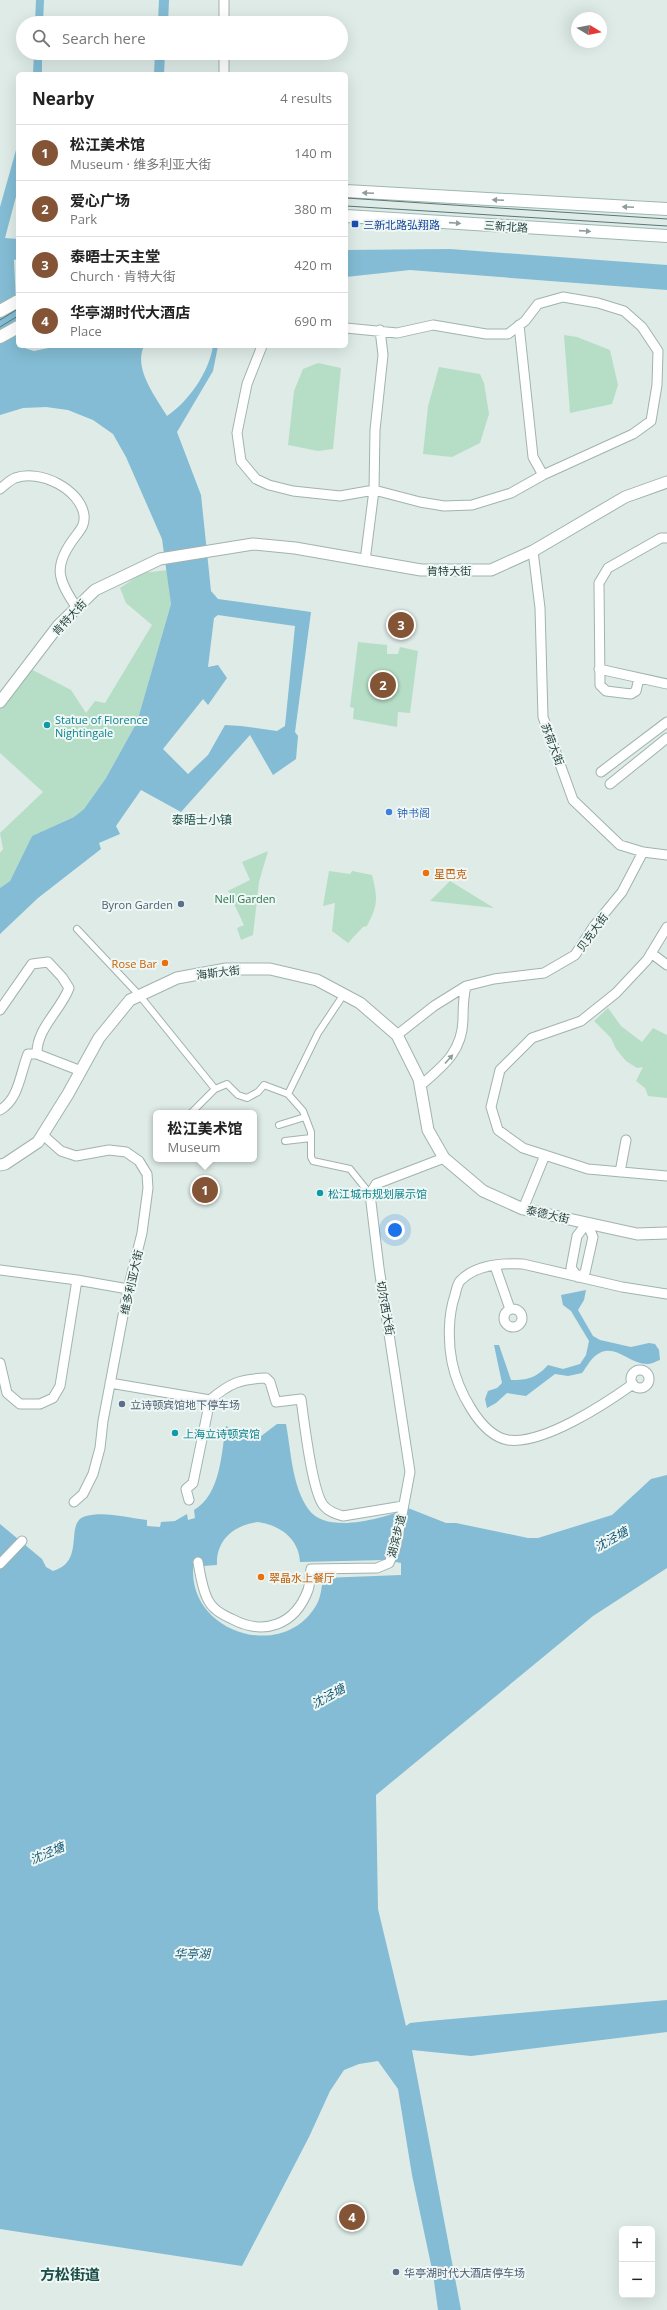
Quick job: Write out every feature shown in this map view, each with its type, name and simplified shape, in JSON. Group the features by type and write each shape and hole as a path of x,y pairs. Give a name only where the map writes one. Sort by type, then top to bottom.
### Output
{"main road":[{"path":"348,192 667,209"},
{"name":"三新北路","path":"348,216 667,236"},
{"path":"0,312 16,302"},
{"path":"0,337 16,328"}],"street":[{"path":"224,0 224,16"},
{"path":"224,60 224,72"},
{"path":"261,348 247,384 237,433 242,461 256,479 269,485 294,491 340,496 374,490 436,505 472,505 512,494 543,474 633,434 652,421 657,385 658,351 642,328 624,311 598,303 563,297 538,304 519,326 508,334 486,334 433,325 397,333 380,330 348,328"},
{"path":"519,326 534,457 543,474"},
{"path":"365,560 374,490 375,430 383,355 380,330"},
{"path":"0,489 16,478 34,478 55,481 74,495 84,514 84,526 64,551 59,574 64,589 76,608"},
{"name":"肯特大街","path":"0,702 58,626 95,590 160,559 253,544 295,548 421,570 491,570 533,551 625,497 667,482"},
{"path":"639,678 636,691 632,694 606,691 600,684 599,583 608,568 661,538 667,538"},
{"name":"苏荷大街","path":"533,551 540,608 543,717 573,800 620,845 643,852 667,854"},
{"path":"599,670 667,684"},
{"path":"601,772 667,722"},
{"path":"610,784 667,738"},
{"name":"贝克大街","path":"397,1035 434,1006 466,986 494,979 544,973 575,955 594,926 622,892 643,852"},
{"path":"667,927 647,960 616,993 581,1021 532,1038 500,1070 491,1106 498,1130 523,1148 588,1169 667,1176"},
{"path":"77,929 140,996 215,1089"},
{"path":"651,953 667,965"},
{"path":"0,1010 32,964 48,962 62,977 69,988 65,998 38,1039 38,1054"},
{"name":"海斯大街","path":"0,1165 4,1164 38,1142 99,1038 130,1000 177,978 226,969 270,969 317,980 360,1003 397,1035 419,1078 428,1130 444,1158"},
{"path":"420,1086 455,1052 463,1021 462,1000 466,986"},
{"path":"288,1094 318,1032 344,994"},
{"path":"0,1110 9,1105 15,1095 28,1054 38,1054 81,1071"},
{"path":"194,1110 215,1089 227,1084 238,1096 247,1098"},
{"path":"244,1105 247,1098 258,1092 264,1085 288,1094 303,1111 311,1138 311,1156 313,1161 350,1169 370,1194 376,1184 444,1158"},
{"path":"279,1125 305,1117"},
{"name":"维多利亚大街","path":"43,1135 61,1151 76,1156 109,1150 126,1152 139,1161 147,1174 148,1188 142,1233 128,1289 110,1383 100,1448 93,1474 83,1494 74,1502"},
{"path":"285,1141 311,1138"},
{"path":"620,1172 626,1140"},
{"path":"522,1209 545,1155"},
{"name":"泰德大街","path":"444,1158 482,1191 522,1209 637,1234 667,1233"},
{"name":"切尔西大街","path":"370,1194 379,1268 410,1472 404,1506"},
{"path":"578,1277 571,1268 577,1236 588,1223"},
{"path":"578,1277 585,1273 593,1237 588,1223"},
{"path":"633,1384 601,1406 544,1434 525,1439 508,1440 495,1435 485,1428 471,1409 459,1385 452,1361 449,1327 452,1301 459,1282 475,1271 495,1266 523,1264 578,1277 667,1294"},
{"path":"495,1266 510,1309"},
{"path":"0,1270 76,1280 128,1289"},
{"path":"0,1363 7,1393 20,1404 40,1404 53,1398 60,1386 76,1280"},
{"path":"189,1500 186,1489 193,1483 210,1400 234,1382 246,1378 266,1378 270,1382 276,1402 301,1400 315,1482 323,1505 334,1514 343,1516 404,1506"},
{"path":"110,1383 210,1400"},
{"name":"湖滨步道","path":"198,1562 207,1598 217,1611 239,1623 265,1628 281,1623 296,1611 308,1590 311,1569 377,1568 389,1563 396,1547 404,1506"},
{"path":"0,1564 22,1541"}],"green space":[{"path":"564,335 577,337 610,350 618,385 612,404 570,413"},
{"path":"318,363 341,368 333,449 318,451 288,445 294,391 303,369"},
{"path":"439,367 480,374 484,383 489,414 480,443 452,457 423,454 428,406"},
{"path":"168,570 171,604 137,722 106,778 84,809 74,817 32,836 10,881 0,888 0,853 3,849 0,833 43,792 0,753 0,702 27,667 71,690 86,713 95,701 105,703 152,625 126,603 120,588 142,573"},
{"path":"358,642 387,645 387,654 398,654 400,647 418,651 410,713 398,712 397,727 353,719 354,708 350,707"},
{"name":"Nell Garden","path":"268,851 259,882 253,935 241,940 237,928 244,925 228,891 250,880 242,862"},
{"path":"329,871 350,874 352,871 372,875 376,896 373,913 367,926 363,927 348,943 332,931 335,903 323,906"},
{"path":"450,881 494,908 430,901"},
{"path":"608,1008 621,1026 642,1042 653,1028 667,1035 667,1098 648,1096 645,1088 636,1081 643,1067 637,1068 626,1061 616,1049 611,1038 594,1021"}],"water":[{"path":"36,0 44,0 43,16 35,16"},
{"path":"34,60 42,60 42,72 33,72"},
{"path":"16,150 16,197 5,238 16,239 16,260 14,260 16,348 24,348 34,351 48,348 143,348 141,355 141,364 147,382 167,416 183,402 197,385 207,366 213,348 218,348 213,371 177,432 201,495 211,591 218,599 311,612 295,732 298,736 296,759 273,775 250,735 181,812 141,790 116,826 120,834 99,843 101,849 38,898 0,934 0,888 10,881 32,836 74,817 84,809 106,778 137,722 171,604 162,539 126,457 113,434 93,420 68,410 46,407 23,408 0,415 0,207","holes":["218,615 295,626 285,726 277,731 225,725 208,755 188,774 163,749 203,699 208,705 227,678 218,665 208,667 214,618"]},
{"path":"450,249 667,265 667,290 410,270 348,277 348,250"},
{"path":"586,1290 584,1300 578,1310 593,1336 600,1340 631,1347 649,1343 655,1344 659,1350 660,1360 650,1364 641,1363 615,1352 602,1352 593,1358 582,1373 568,1376 555,1374 526,1396 507,1393 496,1403 487,1408 485,1399 488,1391 497,1388 502,1383 494,1345 499,1345 511,1380 536,1375 548,1365 563,1369 580,1364 586,1355 589,1341 571,1311 563,1305 561,1295"},
{"name":"华亭湖","path":"277,1424 286,1424 293,1468 303,1501 317,1518 329,1522 342,1523 371,1520 408,1508 446,1523 456,1523 528,1538 538,1538 612,1515 651,1479 667,1475 667,1568 593,1616 376,1795 378,1909 406,2026 410,2023 429,2021 667,2000 667,2032 471,2056 412,2050 461,2310 438,2310 433,2274 412,2175 398,2089 378,2061 359,2064 344,2070 330,2091 309,2137 242,2266 0,2229 0,1524 42,1559 46,1567 53,1571 63,1566 69,1559 72,1551 76,1526 79,1520 86,1516 101,1514 147,1520 147,1526 160,1527 161,1522 175,1521 187,1514 188,1520 195,1518 194,1510 203,1503 215,1484 221,1461 226,1426 256,1440","holes":["258,1522 280,1530 292,1540 299,1554 300,1562 385,1560 401,1563 401,1575 323,1578 318,1602 303,1621 283,1632 261,1636 239,1632 219,1622 204,1606 195,1585 194,1561 202,1560 203,1566 217,1565 220,1548 228,1535 242,1526"]}],"waterway":[{"path":"163,16 164,0"},
{"path":"159,72 160,60"}],"tram line":[{"path":"348,198 667,219"},
{"path":"348,206 667,226"},
{"path":"0,320 16,310"},
{"path":"0,327 16,317"}],"place":[{"name":"三新北路弘翔路","path":"355,224"},
{"name":"泰晤士天主堂","path":"401,625"},
{"name":"爱心广场","path":"383,685"},
{"name":"Statue of Florence Nightingale","path":"47,725"},
{"name":"钟书阁","path":"389,812"},
{"name":"星巴克","path":"426,873"},
{"name":"Byron Garden","path":"181,904"},
{"name":"Rose Bar","path":"165,963"},
{"name":"松江美术馆","path":"205,1190"},
{"name":"松江城市规划展示馆","path":"320,1193"},
{"name":"立诗顿宾馆地下停车场","path":"122,1404"},
{"name":"上海立诗顿宾馆","path":"175,1433"},
{"name":"翠晶水上餐厅","path":"261,1577"},
{"name":"华亭湖时代大酒店","path":"352,2217"},
{"name":"华亭湖时代大酒店停车场","path":"396,2272"}],"district":[{"name":"泰晤士小镇","path":"202,819"},
{"name":"方松街道","path":"70,2274"}],"water label":[{"name":"沈泾塘","path":"611,1539"},
{"name":"沈泾塘","path":"328,1696"},
{"name":"沈泾塘","path":"47,1853"}]}
